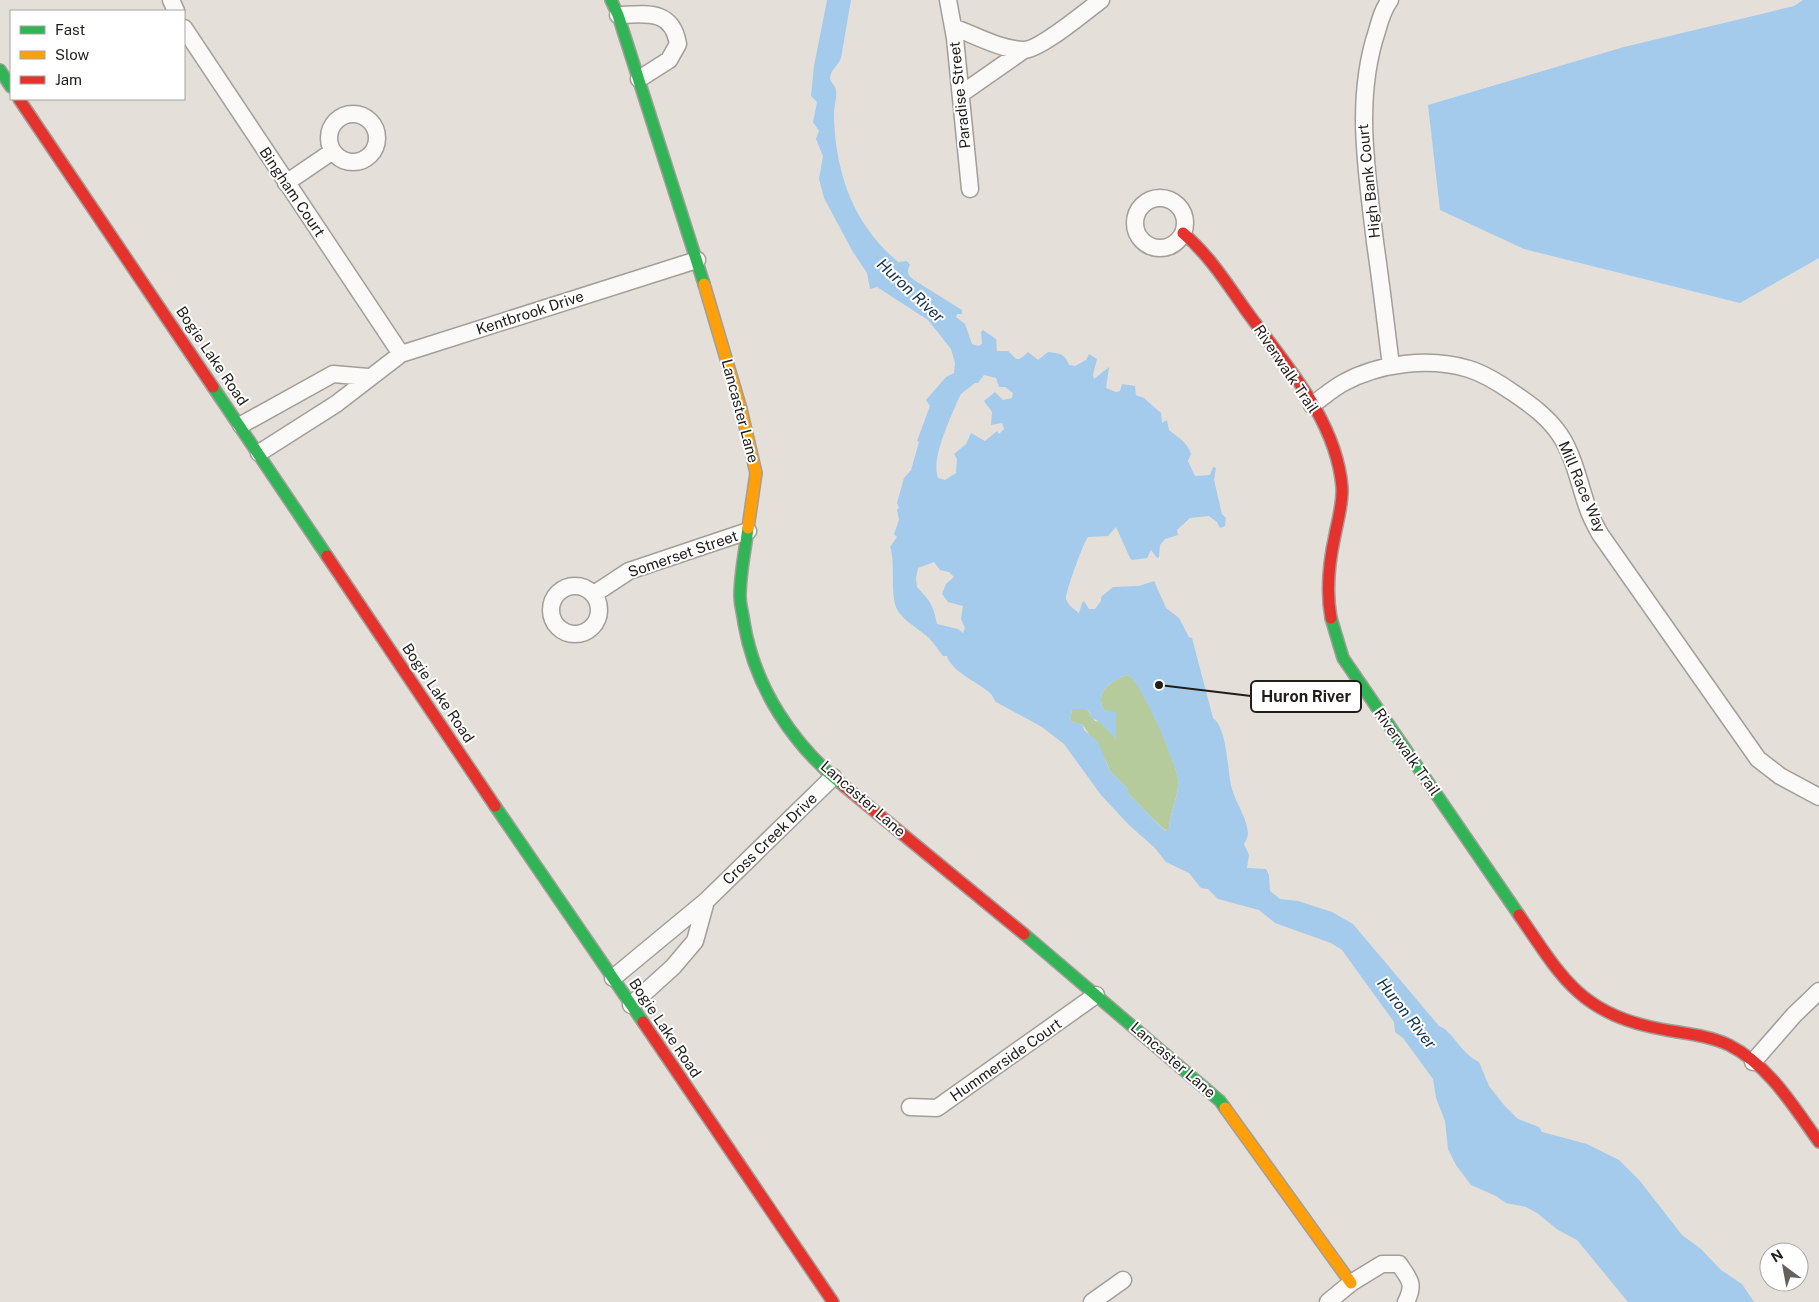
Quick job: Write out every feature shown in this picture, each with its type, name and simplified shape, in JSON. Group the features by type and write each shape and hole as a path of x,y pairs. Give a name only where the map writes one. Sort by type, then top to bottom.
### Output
{"street":[{"name":"Lancaster Lane","path":"611,0 618,15 697,260 741,409 756,473 742,568 740,598 749,651 772,705 787,726 833,777 991,905 1220,1100 1351,1283"},
{"name":"Paradise Street","path":"948,0 961,94 970,189"},
{"path":"961,94 1024,50 1043,42 1101,0"},
{"name":"High Bank Court","path":"1390,0 1385,7 1374,40 1366,74 1362,112 1367,176 1391,366"},
{"path":"618,15 650,14 661,17 671,25 676,35 678,44 669,60 639,79"},
{"path":"953,26 995,44 1024,50"},
{"name":"Bingham Court","path":"185,30 401,354"},
{"path":"0,70 10,85"},
{"name":"Bogie Lake Road","path":"20,100 833,1302"},
{"path":"286,183 333,151"},
{"name":"Riverwalk Trail","path":"1183,233 1205,252 1312,405 1332,446 1341,476 1342,502 1326,587 1332,629 1349,667 1561,976 1578,996 1624,1021 1714,1040 1729,1045 1774,1080 1819,1142"},
{"name":"Kentbrook Drive","path":"259,453 336,404 368,377 401,354 697,260"},
{"name":"Mill Race Way","path":"1312,405 1343,383 1391,366 1434,363 1468,369 1496,381 1548,419 1566,445 1587,509 1600,534 1711,695 1758,759 1780,776 1819,797"},
{"path":"241,426 332,374 368,377"},
{"name":"Somerset Street","path":"594,594 629,571 748,531"},
{"name":"Cross Creek Drive","path":"613,978 706,901 833,777"},
{"path":"631,1005 672,967 695,941 706,901"},
{"path":"1753,1062 1794,1015 1819,991"},
{"name":"Hummerside Court","path":"910,1107 937,1108 1096,995"},
{"path":"1328,1302 1351,1283 1382,1264 1399,1264 1410,1279 1411,1291 1406,1302"},
{"path":"1092,1302 1124,1280"}],"green space":[{"path":"1127,675 1133,680 1148,704 1176,769 1178,784 1167,831 1128,793 1128,789 1110,771 1106,761 1083,725 1070,721 1072,709 1087,709 1095,721 1101,722 1116,738 1109,712 1104,710 1101,698 1110,684"}],"water":[{"path":"827,0 851,0 841,58 830,78 836,91 834,114 836,144 843,179 864,224 885,250 898,262 907,261 910,265 908,273 910,277 962,310 962,314 957,314 956,317 965,324 972,344 978,346 982,344 981,332 983,330 996,339 997,351 1008,351 1017,359 1028,352 1038,360 1048,352 1052,352 1062,355 1066,358 1069,365 1075,366 1086,360 1089,354 1097,359 1093,375 1094,379 1109,367 1106,388 1116,392 1120,391 1122,384 1135,386 1136,395 1144,398 1161,413 1162,423 1167,420 1169,430 1187,446 1191,454 1188,461 1195,476 1210,475 1213,467 1216,468 1214,480 1222,514 1226,518 1225,526 1220,528 1217,522 1209,516 1190,518 1177,530 1178,535 1165,539 1160,545 1159,557 1157,558 1151,550 1147,558 1132,560 1116,527 1108,536 1088,537 1075,567 1066,599 1079,613 1084,601 1089,609 1095,609 1101,601 1101,597 1113,587 1139,586 1154,581 1166,608 1179,618 1189,637 1192,638 1213,718 1222,731 1230,782 1247,827 1248,836 1244,844 1249,855 1247,868 1266,869 1269,875 1270,891 1280,899 1298,901 1332,912 1353,924 1439,1026 1448,1032 1467,1054 1479,1062 1489,1086 1518,1119 1539,1127 1542,1132 1587,1144 1619,1160 1640,1181 1682,1235 1701,1249 1721,1270 1742,1284 1754,1302 1628,1302 1577,1240 1558,1230 1537,1213 1526,1207 1506,1203 1496,1196 1471,1185 1456,1165 1448,1149 1445,1121 1436,1098 1433,1079 1403,1038 1395,1032 1394,1022 1342,950 1331,943 1275,923 1259,910 1218,899 1208,889 1201,888 1189,873 1166,862 1155,848 1129,825 1101,795 1064,744 1042,727 996,702 992,695 954,667 947,656 943,656 929,638 900,614 895,604 890,547 897,537 894,534 899,520 897,503 904,478 911,470 919,442 917,441 930,406 926,400 946,377 954,373 955,363 951,349 928,320 877,287 870,289 867,273 853,252 824,198 819,179 823,156 816,139 819,131 813,122 817,102 811,96 814,66","holes":["984,375 996,378 999,387 1005,387 1013,393 1012,398 1003,400 995,392 984,401 992,412 991,425 1002,423 1004,429 999,434 997,431 985,441 971,433 966,444 954,454 957,459 956,473 945,480 938,478 936,470 939,450 957,402 961,394 975,383 978,383","934,562 940,570 949,572 954,577 946,584 942,594 948,602 963,606 961,619 965,628 963,633 958,629 937,624 930,603 917,587 918,568","1127,675 1140,690 1164,739 1178,778 1178,790 1169,828 1166,831 1128,793 1128,789 1110,771 1098,742 1084,730 1083,725 1070,721 1072,709 1087,709 1091,714 1088,715 1101,723 1116,739 1116,712 1104,710 1101,698 1106,688"]},
{"path":"1803,0 1819,0 1819,258 1740,303 1524,249 1440,210 1428,105 1624,47 1794,6"}],"traffic: fast":[{"path":"611,0 618,15 704,284"},
{"path":"0,70 10,85"},
{"path":"213,387 327,556"},
{"path":"748,528 740,599 749,647 757,670 779,714 793,734 808,752 844,786"},
{"path":"1331,618 1343,658 1519,915"},
{"path":"495,806 643,1022"},
{"path":"1024,934 1220,1101 1225,1108"}],"traffic: slow":[{"path":"704,284 741,409 756,473 748,528"},
{"path":"1225,1108 1351,1283"}],"traffic: jam":[{"path":"20,100 213,387"},
{"path":"1183,233 1217,269 1291,370 1319,414 1330,438 1338,462 1342,487 1341,505 1333,545 1328,587 1331,618"},
{"path":"327,556 495,806"},
{"path":"844,786 1024,934"},
{"path":"1519,915 1559,972 1588,1000 1605,1011 1626,1020 1651,1027 1711,1038 1743,1053 1780,1088 1819,1142"},
{"path":"643,1022 833,1302"}],"place":[{"name":"Huron River","path":"1159,685"}]}
